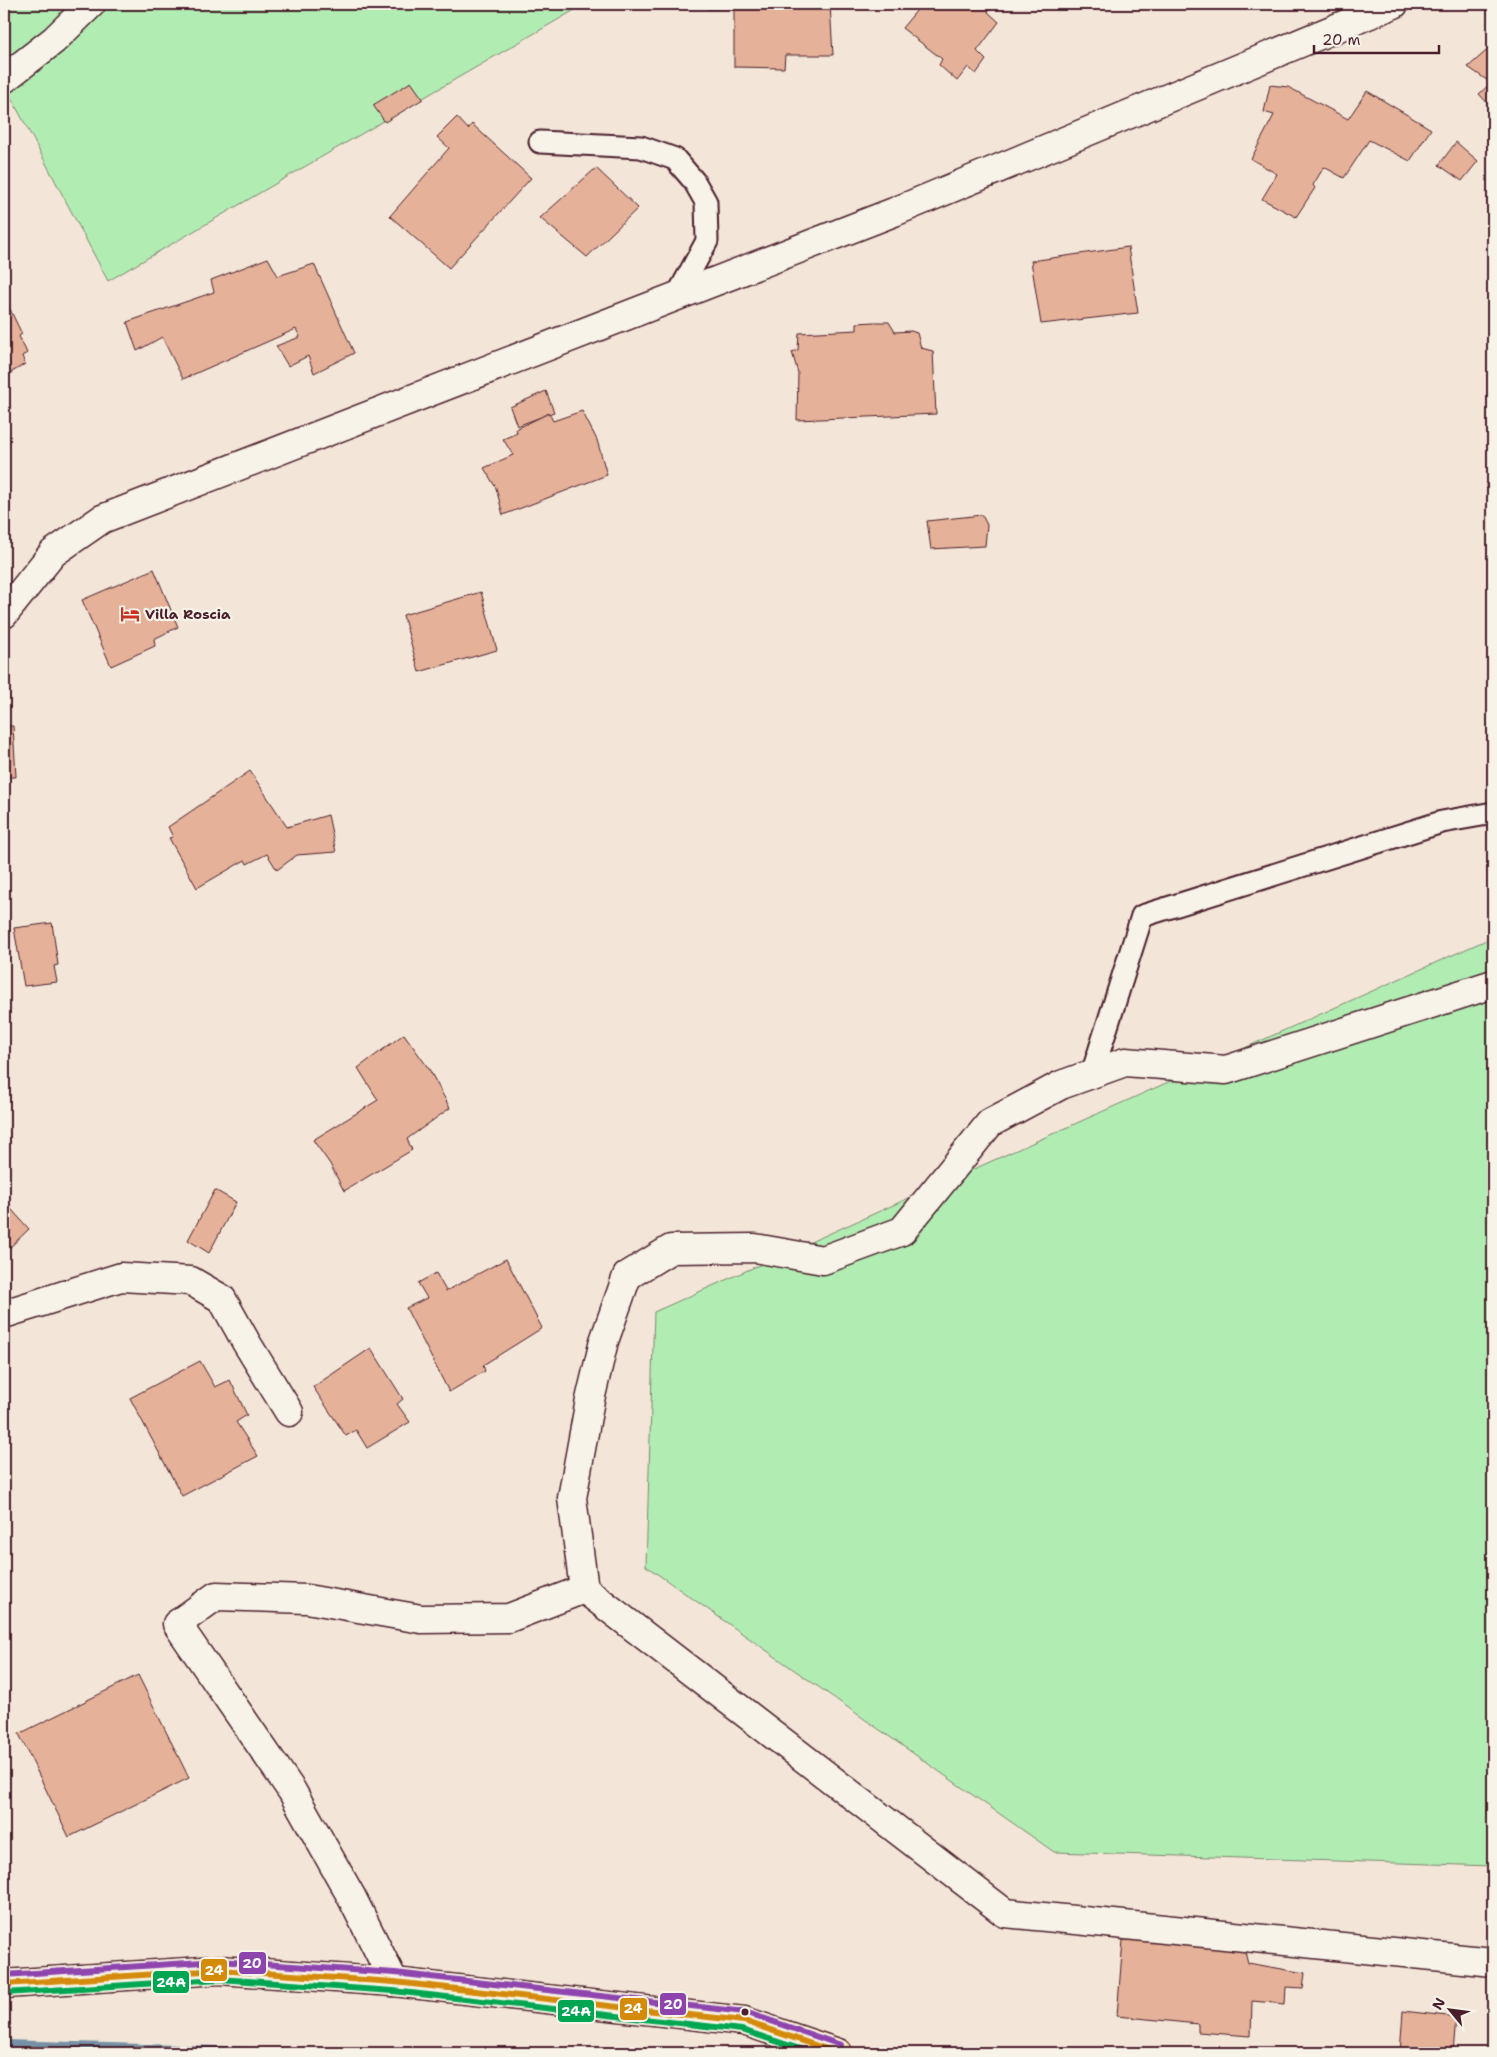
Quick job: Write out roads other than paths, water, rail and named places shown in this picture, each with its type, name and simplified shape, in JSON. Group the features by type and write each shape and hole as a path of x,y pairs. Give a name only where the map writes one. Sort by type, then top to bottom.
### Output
{"main road":[{"path":"4,1984 219,1970 394,1982 744,2021 838,2053"}],"street":[{"path":"4,79 54,40 91,4"},
{"path":"4,614 53,554 102,520 894,212 1394,4"},
{"path":"1493,984 1226,1070 1125,1062 1061,1085 990,1123 902,1231 823,1260 755,1248 671,1249 627,1276 604,1341 590,1400 572,1498 584,1589 1005,1913 1493,1962"},
{"path":"4,1314 121,1277 191,1281 222,1299 289,1412"},
{"path":"394,1982 351,1896 292,1791 177,1624 216,1596 307,1599 421,1619 509,1618 584,1589"}],"lane":[{"path":"540,142 641,147 675,159 694,181 706,202 707,241 677,296"},
{"path":"1092,1074 1142,916 1442,822 1493,812"}],"waterway":[{"path":"4,2046 248,2053"}],"place":[{"name":"Villa Roscia","path":"130,614"}]}
